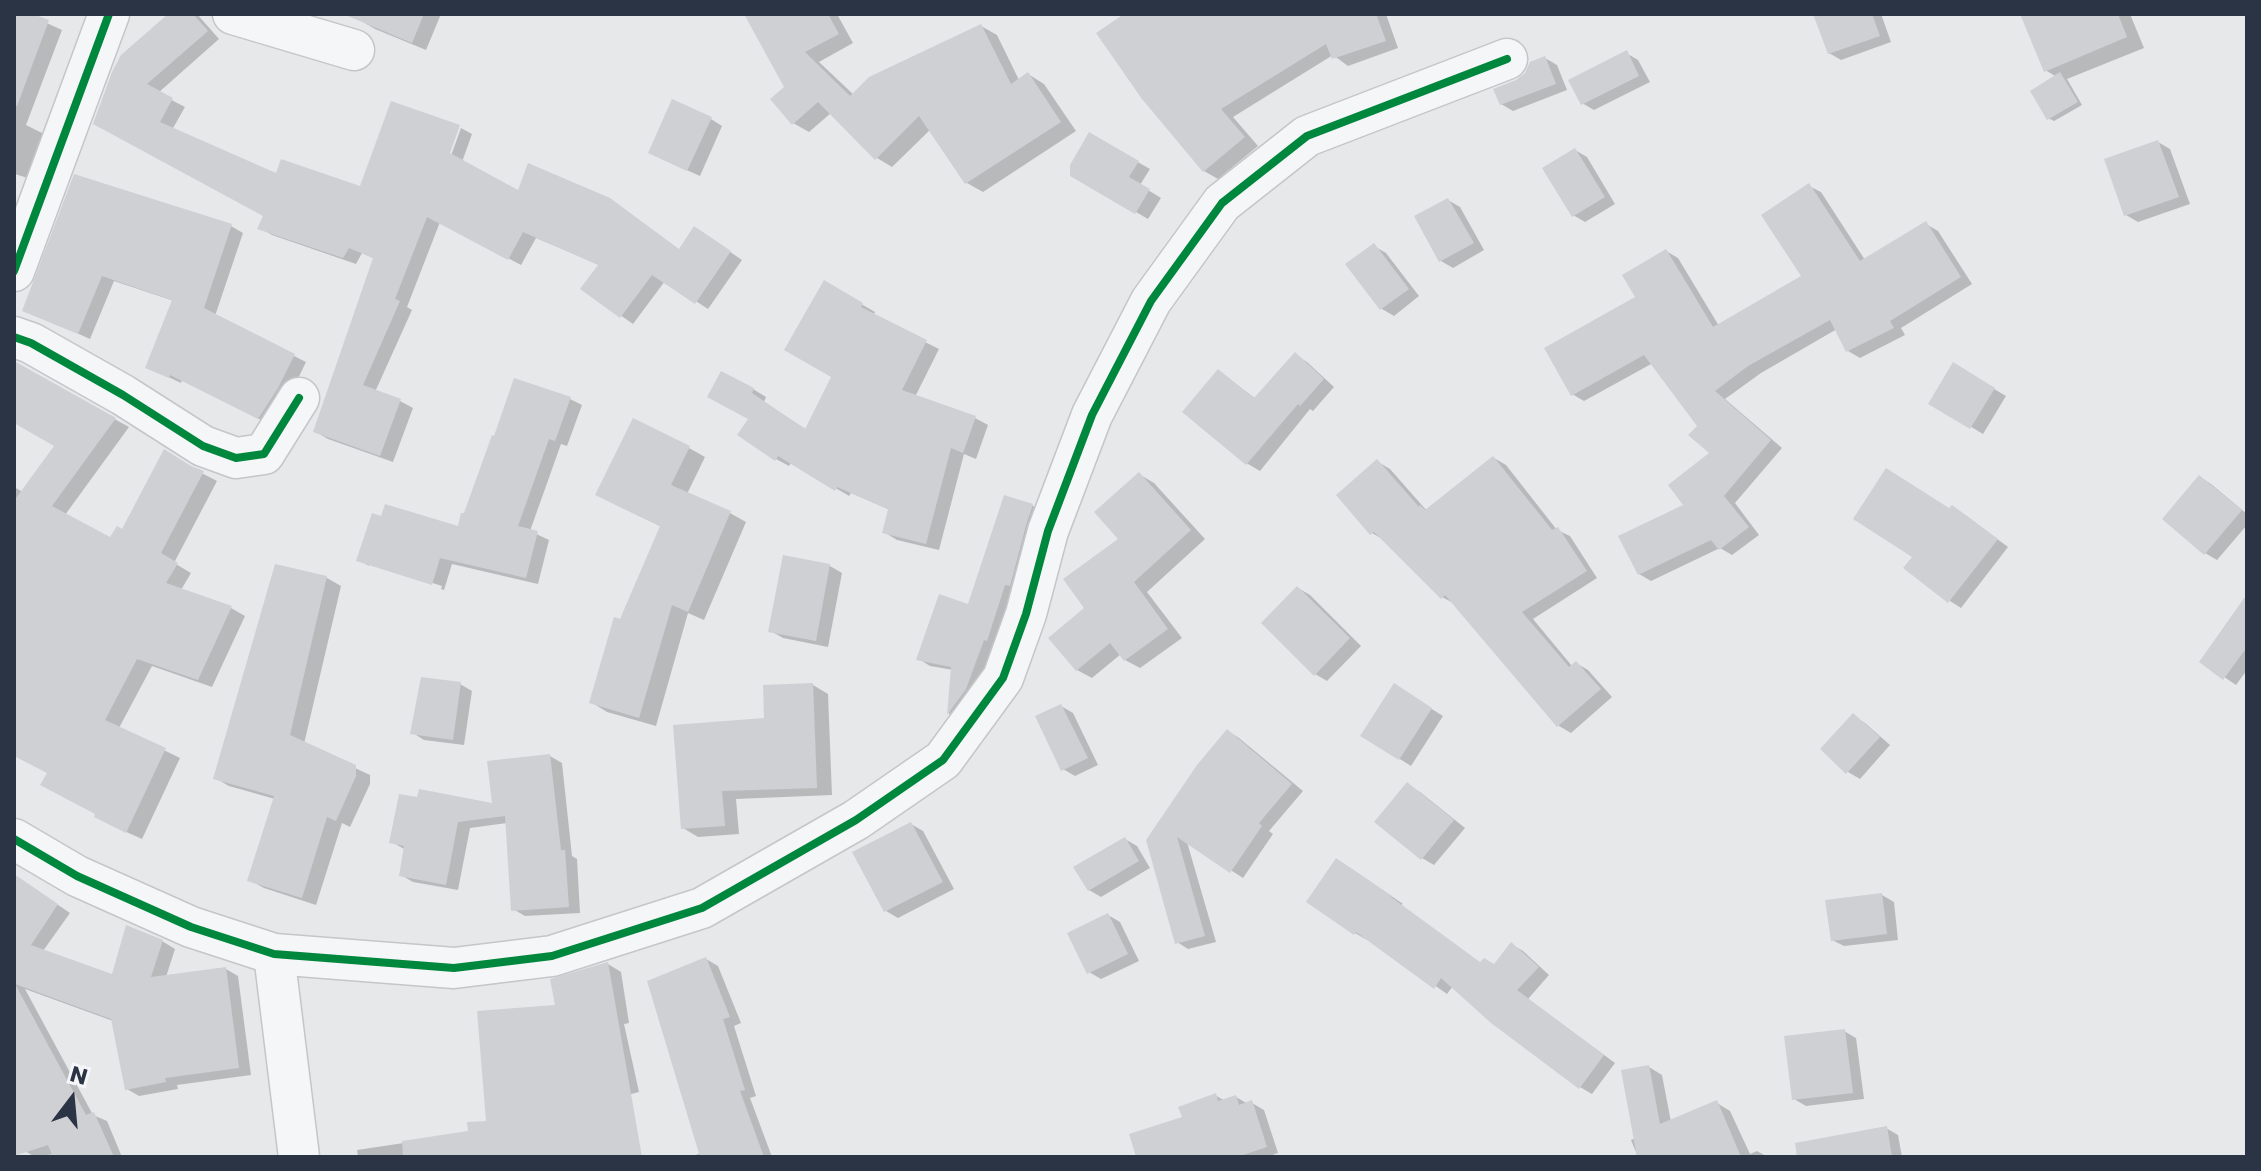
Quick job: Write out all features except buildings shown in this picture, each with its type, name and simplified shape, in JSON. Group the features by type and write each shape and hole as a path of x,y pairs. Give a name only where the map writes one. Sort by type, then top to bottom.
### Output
{"street":[{"path":"14,271 109,14"},
{"path":"233,14 354,50"},
{"path":"14,839 77,876 191,927 274,954 454,968 552,956 702,908 856,820 943,760 1003,678 1026,614 1048,531 1092,415 1151,301 1222,203 1307,136 1507,59"},
{"path":"14,337 31,343 123,395 203,446 236,458 264,454 299,398"},
{"path":"274,954 299,1157"}],"cycle path":[{"path":"14,271 109,14"},
{"path":"14,839 77,876 191,927 274,954 454,968 552,956 702,908 856,820 943,760 1003,678 1026,614 1048,531 1092,415 1151,301 1222,203 1307,136 1507,59"},
{"path":"14,337 31,343 123,395 203,446 236,458 264,454 299,398"}]}
